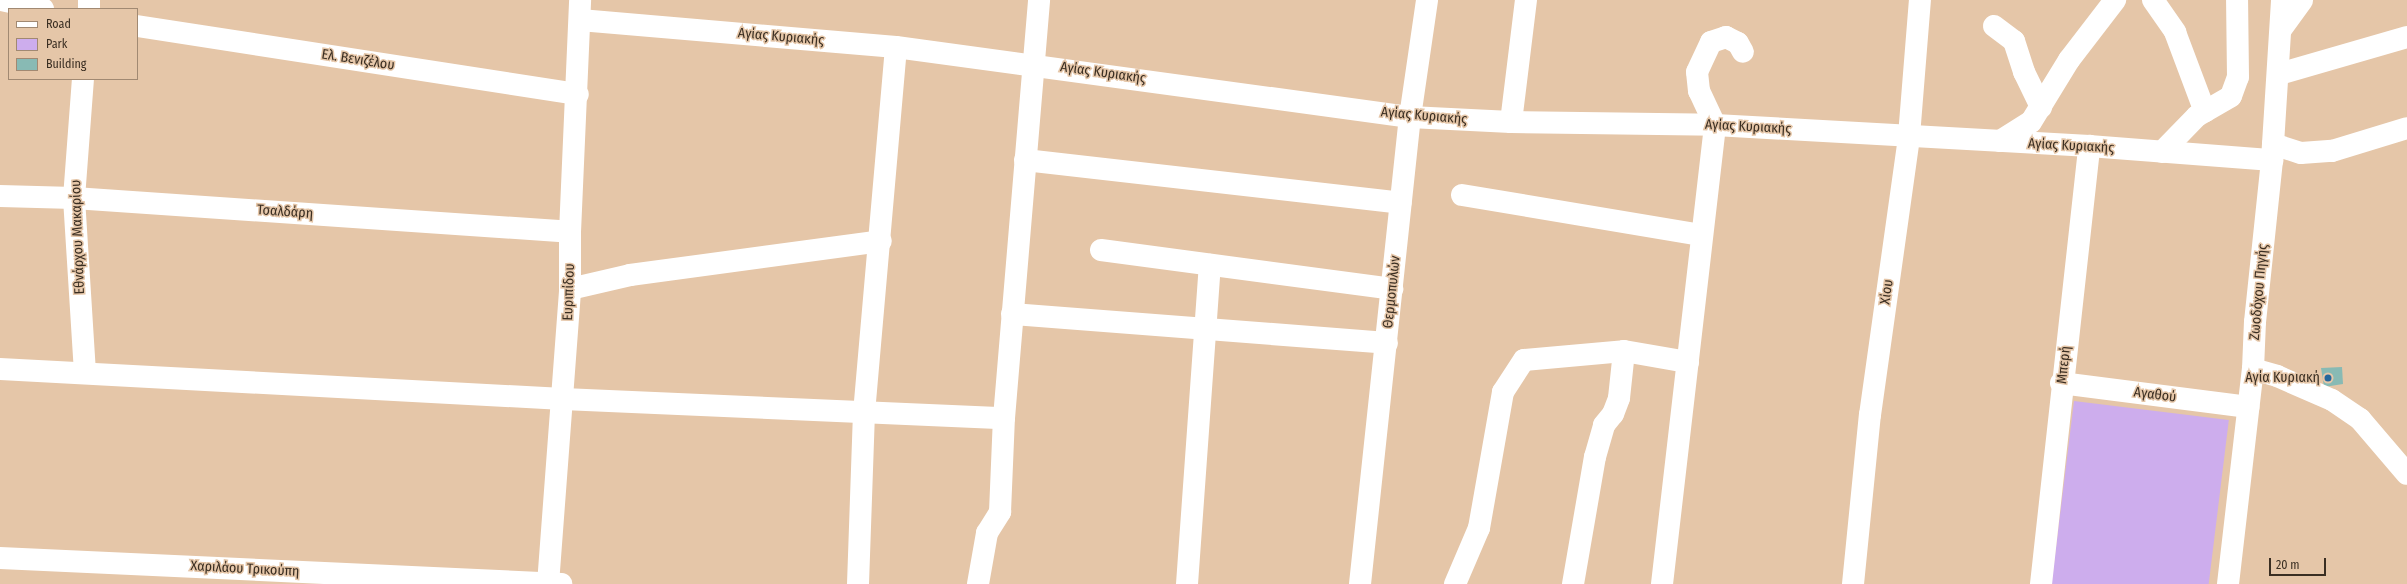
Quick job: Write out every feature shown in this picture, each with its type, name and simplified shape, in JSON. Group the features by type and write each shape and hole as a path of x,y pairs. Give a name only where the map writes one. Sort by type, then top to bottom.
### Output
{"street":[{"path":"2,0 38,8"},
{"path":"978,584 987,533 1000,512 1004,418 1039,0"},
{"name":"Θερμοπυλών","path":"1360,584 1410,117 1427,0"},
{"path":"1511,122 1526,0"},
{"name":"Χίου","path":"1853,584 1870,415 1909,136 1920,0"},
{"path":"2000,142 2031,122 2069,60 2115,0"},
{"path":"2153,0 2175,32 2205,112"},
{"path":"2162,152 2179,132 2205,112 2231,96 2238,78 2237,0"},
{"name":"Ζωοδόχου Πηγής","path":"2228,584 2253,369 2255,322 2273,152 2282,28 2282,0"},
{"path":"2282,28 2302,0"},
{"name":"Αγίας Κυριακής","path":"580,10 1034,63 1410,117 1511,122 1714,125 2088,146 2162,152 2301,153 2332,151 2407,128"},
{"name":"Ευριπίδου","path":"552,584 570,289 570,232 578,94 580,10"},
{"name":"Ελ. Βενιζέλου","path":"138,26 578,94"},
{"path":"1994,26 2014,41 2024,72 2041,107"},
{"path":"1662,584 1714,125 1699,91 1697,72 1703,55 1711,42 1726,37 1738,43 1742,52"},
{"path":"2279,74 2407,37"},
{"path":"858,584 864,413 881,241 896,47"},
{"name":"Εθνάρχου Μακαρίου","path":"83,80 74,198 85,371"},
{"name":"Μπερή","path":"2041,584 2088,146"},
{"path":"1025,160 1401,202"},
{"name":"Τσαλδάρη","path":"0,196 74,198 570,232"},
{"path":"1462,196 1702,236"},
{"path":"570,289 630,275 881,241"},
{"path":"1101,250 1392,289"},
{"path":"1187,584 1210,264"},
{"path":"1012,314 1387,343"},
{"path":"1455,584 1480,528 1503,392 1512,374 1524,360 1624,351 1688,362"},
{"path":"1573,584 1595,457 1604,425 1613,414 1619,398 1624,351"},
{"path":"0,368 85,371 564,400 1004,418"},
{"path":"2253,369 2277,376 2332,400 2360,419 2407,474"},
{"name":"Αγαθού","path":"2062,383 2248,406"},
{"name":"Χαριλάου Τρικούπη","path":"0,558 146,574 552,584"}],"green space":[{"path":"2074,401 2229,420 2209,584 2052,584"}],"building":[{"path":"2342,367 2343,384 2324,387 2321,368"}],"place":[{"name":"Αγία Κυριακή","path":"2328,378"}]}
